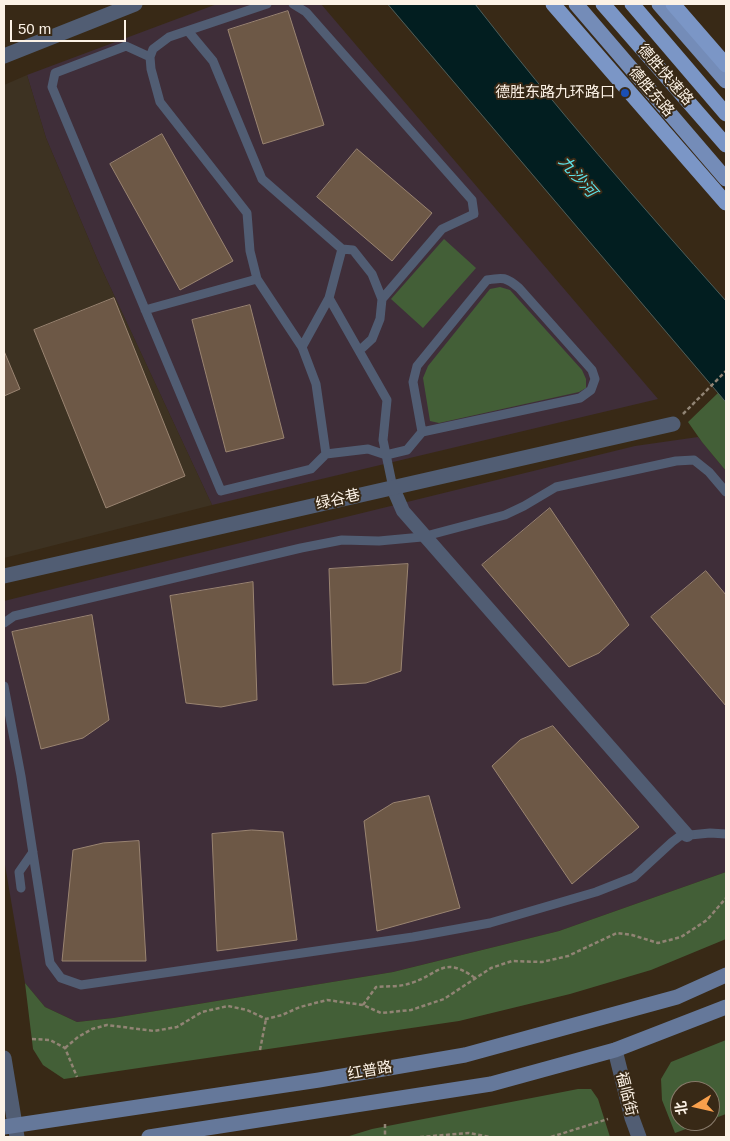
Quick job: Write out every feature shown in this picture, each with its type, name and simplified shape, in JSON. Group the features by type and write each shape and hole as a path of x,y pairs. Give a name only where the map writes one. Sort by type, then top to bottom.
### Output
{"highway":[{"path":"553,4 726,203"},
{"name":"德胜快速路","path":"603,4 726,145"},
{"name":"德胜快速路","path":"632,4 726,114"},
{"path":"673,4 726,65"}],"main road":[{"name":"德胜东路","path":"576,4 726,179"},
{"path":"659,4 726,81"},
{"name":"红普路","path":"12,1130 466,1055 676,997 726,975"},
{"name":"红普路","path":"149,1137 492,1084 615,1050 726,1007"}],"street":[{"path":"4,56 136,4"},
{"name":"绿谷巷","path":"4,576 673,424"},
{"path":"393,488 403,511 687,835"},
{"name":"福临街","path":"615,1050 632,1118 639,1137"},
{"path":"4,1058 12,1130"}],"lane":[{"path":"267,4 169,37 154,49 150,57 151,68 160,102 247,213 250,250 256,278 302,347 316,384 326,454"},
{"path":"293,4 306,12 472,200 474,214 442,229 382,299"},
{"path":"188,31 213,61 262,178 342,249 353,250 372,274 382,299 380,319 372,339 359,350"},
{"path":"150,57 126,46 55,73 52,87 221,491 311,469 326,454 368,449 386,455 407,450 422,432 580,398 590,390 595,380 592,370 519,288 501,277 487,280 417,366 413,382 422,432"},
{"path":"302,347 329,298 342,249"},
{"path":"145,310 256,278"},
{"path":"329,298 387,400 383,440 393,488"},
{"path":"4,623 14,616 317,545 342,540 379,541 425,536 504,515 524,506 556,487 676,461 694,460 709,472 726,492"},
{"path":"4,686 21,776 50,962 60,978 81,986 403,939 490,923 596,892 634,877 680,836 710,833 726,834"},
{"path":"21,888 19,872 33,852"}],"path":[{"path":"673,424 726,371"},
{"path":"65,1048 78,1037 92,1029 108,1025 154,1031 177,1027 202,1012 228,1006 247,1010 266,1018 282,1015 300,1007 328,1000 363,1005 381,1013 411,1010 444,999 491,968 512,961 542,962 568,956 617,933 632,935 658,943 681,937 707,920 726,898"},
{"path":"363,1005 376,987 409,984 421,980 437,969 450,966 464,970 475,978"},
{"path":"260,1050 266,1018"},
{"path":"32,1039 50,1040 65,1048 77,1077"},
{"path":"551,1137 608,1119"},
{"path":"385,1124 385,1137"},
{"path":"420,1137 469,1134 490,1137"}],"shaded area":[{"path":"217,4 321,4 658,399 212,505 98,261 46,138 27,75"},
{"path":"27,75 46,138 98,261 212,505 4,558 4,85"},
{"path":"698,437 726,471 726,872 559,931 393,972 113,1018 77,1022 45,1007 25,983 4,859 4,601 635,446"}],"green space":[{"path":"444,239 476,268 423,328 391,299"},
{"path":"500,287 510,290 582,370 586,379 586,388 579,392 439,423 430,421 423,378 428,366 490,289"},
{"path":"719,392 726,402 726,471 688,422"},
{"path":"726,872 726,939 651,970 570,994 459,1021 64,1079 43,1065 33,1049 25,983 45,1007 77,1022 113,1018 393,972 559,931"},
{"path":"726,1040 726,1114 720,1116 720,1081 670,1081 670,1120 662,1100 661,1079 671,1062"},
{"path":"578,1089 591,1089 598,1099 610,1137 346,1137 372,1129"}],"water":[{"name":"九沙河","path":"388,4 475,4 566,117 726,301 726,402"}],"building":[{"path":"288,11 324,125 263,144 228,30"},
{"path":"162,134 233,261 180,290 110,164"},
{"path":"357,149 432,213 392,261 317,197"},
{"path":"114,298 185,476 106,508 34,330"},
{"path":"250,305 284,438 226,452 192,320"},
{"path":"4,351 20,389 4,396"},
{"path":"550,508 629,625 599,653 569,667 482,565"},
{"path":"408,564 401,671 366,683 333,685 329,569"},
{"path":"706,571 726,595 726,706 651,617"},
{"path":"253,582 257,700 221,707 186,703 170,596"},
{"path":"92,615 109,720 83,738 41,749 12,632"},
{"path":"553,726 639,827 572,884 492,766 520,740"},
{"path":"429,796 460,908 377,931 364,821 393,803"},
{"path":"252,830 283,832 297,940 217,951 212,834"},
{"path":"139,841 146,961 62,961 73,850 103,843"}],"place":[{"name":"德胜东路九环路口","path":"625,93"}]}
